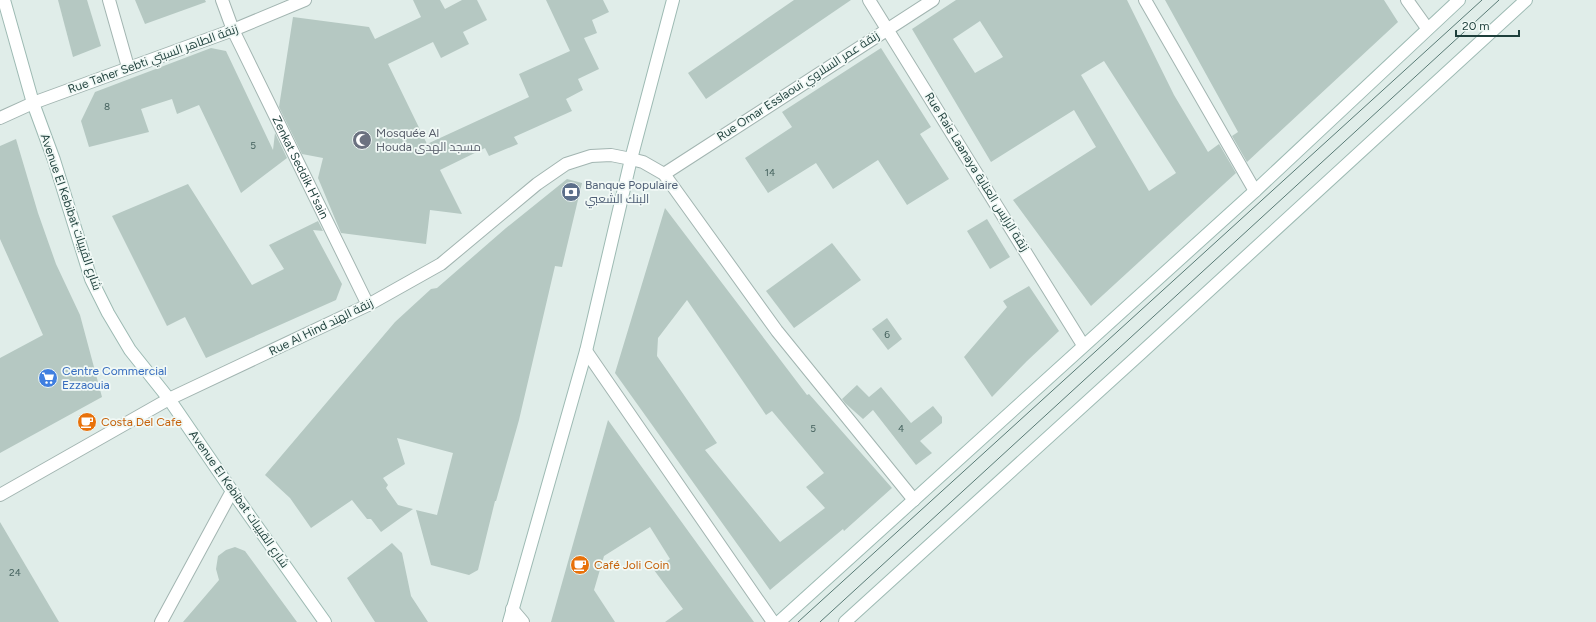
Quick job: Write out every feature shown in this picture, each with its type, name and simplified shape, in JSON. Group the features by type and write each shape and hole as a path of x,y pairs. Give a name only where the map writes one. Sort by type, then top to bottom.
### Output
{"street":[{"name":"Avenue El Kebibat شارع القبيبات","path":"4,0 33,102 54,160 91,279 108,312 130,350 169,400 325,622"},
{"path":"109,0 128,67"},
{"name":"Zenkat Seddik H'sain","path":"222,0 233,30 368,305"},
{"name":"Rue Taher Sebti زنقة الطاهر السبتي","path":"0,118 33,102 233,30 305,0"},
{"path":"508,622 586,351 631,158 673,0"},
{"name":"Rue Rais Laanaya زنقة الرايس العناية","path":"869,0 1083,345"},
{"name":"Rue Omar Esslaoui زنقة عمر السلاوي","path":"664,174 887,28 933,0"},
{"path":"1145,0 1255,191"},
{"path":"1407,0 1427,28"},
{"path":"779,622 1083,345 1255,191 1427,28 1459,0"},
{"path":"845,622 1136,358 1526,0"},
{"name":"Rue Al Hind زنقة الهند","path":"0,495 169,400 368,305 441,264 537,184 566,164 591,156 611,155 631,158 643,162 664,174"},
{"path":"664,174 777,331 914,500"},
{"path":"586,351 773,622"},
{"path":"161,622 232,491"},
{"path":"512,609 523,622"}],"building":[{"path":"58,0 87,0 101,46 73,57"},
{"path":"135,0 205,0 206,2 145,24"},
{"name":"Mosquée Al Houda مسجد الهدى","path":"413,0 440,0 445,9 462,0 477,0 487,20 463,32 469,44 441,58 433,42 388,64 427,144 529,97 519,74 570,51 546,0 603,0 609,12 592,20 597,33 584,38 599,69 578,79 583,90 566,99 572,111 514,137 518,144 489,156 485,148 440,170 462,214 430,210 426,244 341,233 318,178 323,158 302,154 279,107 293,17 369,27 375,39 421,17"},
{"path":"794,0 851,0 706,99 688,73"},
{"path":"956,0 1127,0 1174,95 1208,152 1219,144 1236,173 1091,306 1013,200 1096,147 1074,110 991,162 912,29","holes":["980,21 1003,57 975,73 953,39","1104,61 1176,173 1149,191 1081,75"]},
{"path":"1165,0 1384,0 1398,22 1247,162 1232,136 1238,132"},
{"path":"211,48 226,51 273,150 275,133 287,158 241,193 199,105 177,114 172,99 141,109 149,132 89,147 81,121 95,92"},
{"path":"881,48 931,127 920,134 949,179 907,205 878,160 833,189 816,163 768,193 745,158 792,127 782,112"},
{"path":"16,139 38,213 56,264 80,315 102,397 0,453 0,358 43,335 0,239 0,146"},
{"path":"567,179 582,183 562,267 555,266 519,420 495,501 478,570 469,575 431,565 416,510 437,515 453,453 397,438 405,464 383,478 388,485 386,488 398,505 413,509 381,532 371,519 367,519 352,500 311,528 290,498 265,475 395,322 431,289 437,288 506,228"},
{"path":"188,184 252,285 284,269 269,245 318,221 323,231 313,230 342,284 336,300 206,358 185,317 167,326 112,216"},
{"path":"665,208 807,395 809,394 892,488 844,531 843,529 770,590 615,373","holes":["687,300 766,415 772,411 824,473 806,487 825,508 780,542 705,450 717,443 657,356 658,338"]},
{"path":"987,219 1010,257 990,269 967,231"},
{"path":"832,243 861,280 794,328 766,291"},
{"path":"1029,286 1059,331 992,397 964,357 1007,307 1003,301"},
{"path":"887,318 902,339 888,350 872,329"},
{"path":"857,385 869,397 881,387 911,423 933,406 942,417 942,423 920,441 932,453 916,465 873,410 863,419 845,403 842,399"},
{"path":"608,420 754,622 665,622 683,609 654,570 670,559 650,527 604,556 594,590 615,622 551,622"},
{"path":"0,522 59,622 0,622"},
{"path":"392,543 402,553 411,596 428,622 375,622 347,578"},
{"path":"235,547 245,551 297,622 183,622 219,580 216,569 218,556 226,550"}],"tram line":[{"path":"798,622 1482,0"},
{"path":"820,622 1499,0"}],"place":[{"name":"Mosquée Al Houda مسجد الهدى","path":"362,140"},
{"name":"Banque Populaire البنك الشعبي","path":"571,192"},
{"name":"Centre Commercial Ezzaouia","path":"48,378"},
{"name":"Costa Del Cafe","path":"87,422"},
{"name":"Café Joli Coin","path":"580,565"}]}
